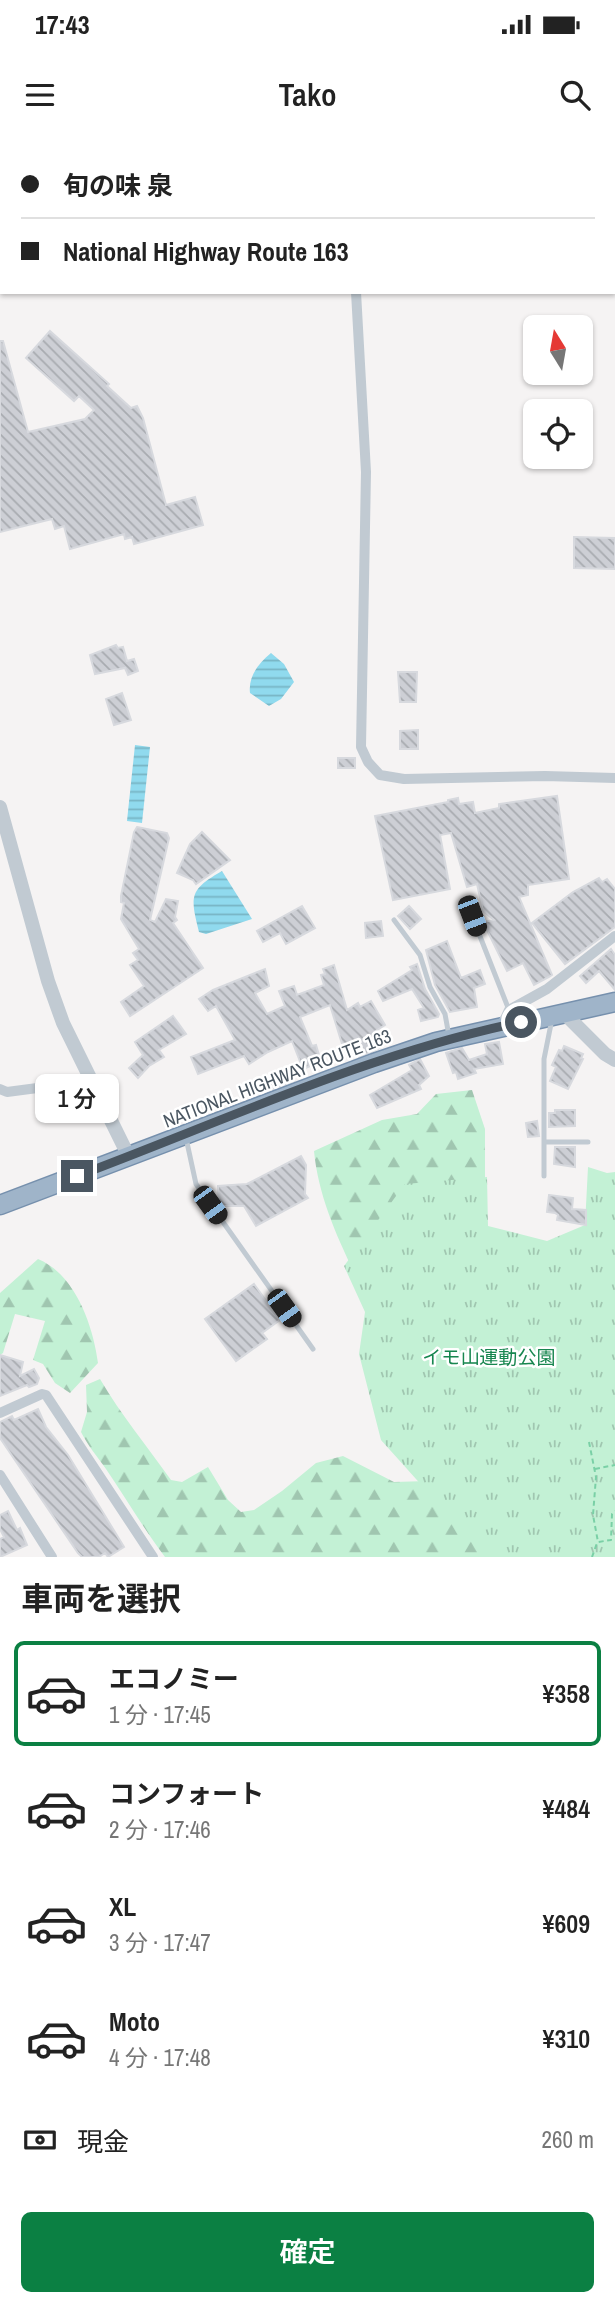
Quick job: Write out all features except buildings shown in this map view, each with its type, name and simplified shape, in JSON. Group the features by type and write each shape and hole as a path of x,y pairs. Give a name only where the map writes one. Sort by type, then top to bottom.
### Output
{"highway":[{"name":"NATIONAL HIGHWAY ROUTE 163","path":"0,1205 374,1063 506,1018 558,1014 615,1002"}],"street":[{"path":"356,294 366,472 361,747 368,762 380,775 404,779 545,776 615,778"},
{"path":"0,807 48,981 63,1023 129,1157"},
{"path":"506,1018 615,936"},
{"path":"558,1014 615,1060"},
{"path":"0,1089 7,1092 45,1087 93,1086"},
{"path":"0,1413 42,1394 46,1395 153,1557"},
{"path":"0,1475 4,1489 50,1554 37,1557"}],"lane":[{"path":"470,905 506,1018"},
{"path":"394,920 420,955 430,987 445,1014 450,1039"},
{"path":"544,1176 544,1059 558,1014"},
{"path":"186,1135 196,1184 313,1349"},
{"path":"545,1142 588,1142"}],"path":[{"path":"589,1442 594,1469 593,1515 597,1542 592,1557"},
{"path":"594,1469 615,1465"},
{"path":"597,1542 611,1540 612,1514 615,1511"}],"green space":[{"path":"472,1090 485,1129 485,1216 367,1299 327,1208 314,1151 382,1120 417,1114 436,1094"},
{"name":"イモ山運動公園","path":"588,1167 607,1173 615,1172 615,1557 486,1557 381,1440 359,1354 365,1312 344,1266 405,1184 487,1177 488,1226 547,1241 585,1225"},
{"path":"38,1259 63,1277 72,1289 87,1318 96,1349 98,1363 70,1393 55,1383 43,1364 33,1360 45,1321 15,1314 3,1353 0,1355 0,1293"},
{"path":"100,1379 171,1480 182,1482 208,1467 228,1500 241,1512 254,1510 316,1463 343,1456 394,1482 494,1479 582,1557 165,1557 81,1432 87,1412 86,1385"}],"water":[{"path":"271,653 284,664 294,682 281,699 269,706 250,693 250,687 255,670"},
{"path":"135,745 150,747 142,823 127,821"},
{"path":"222,871 252,919 206,934 199,932 194,910 195,895 203,883"}],"route":[{"path":"77,1176 374,1063 436,1042 521,1022"}]}
